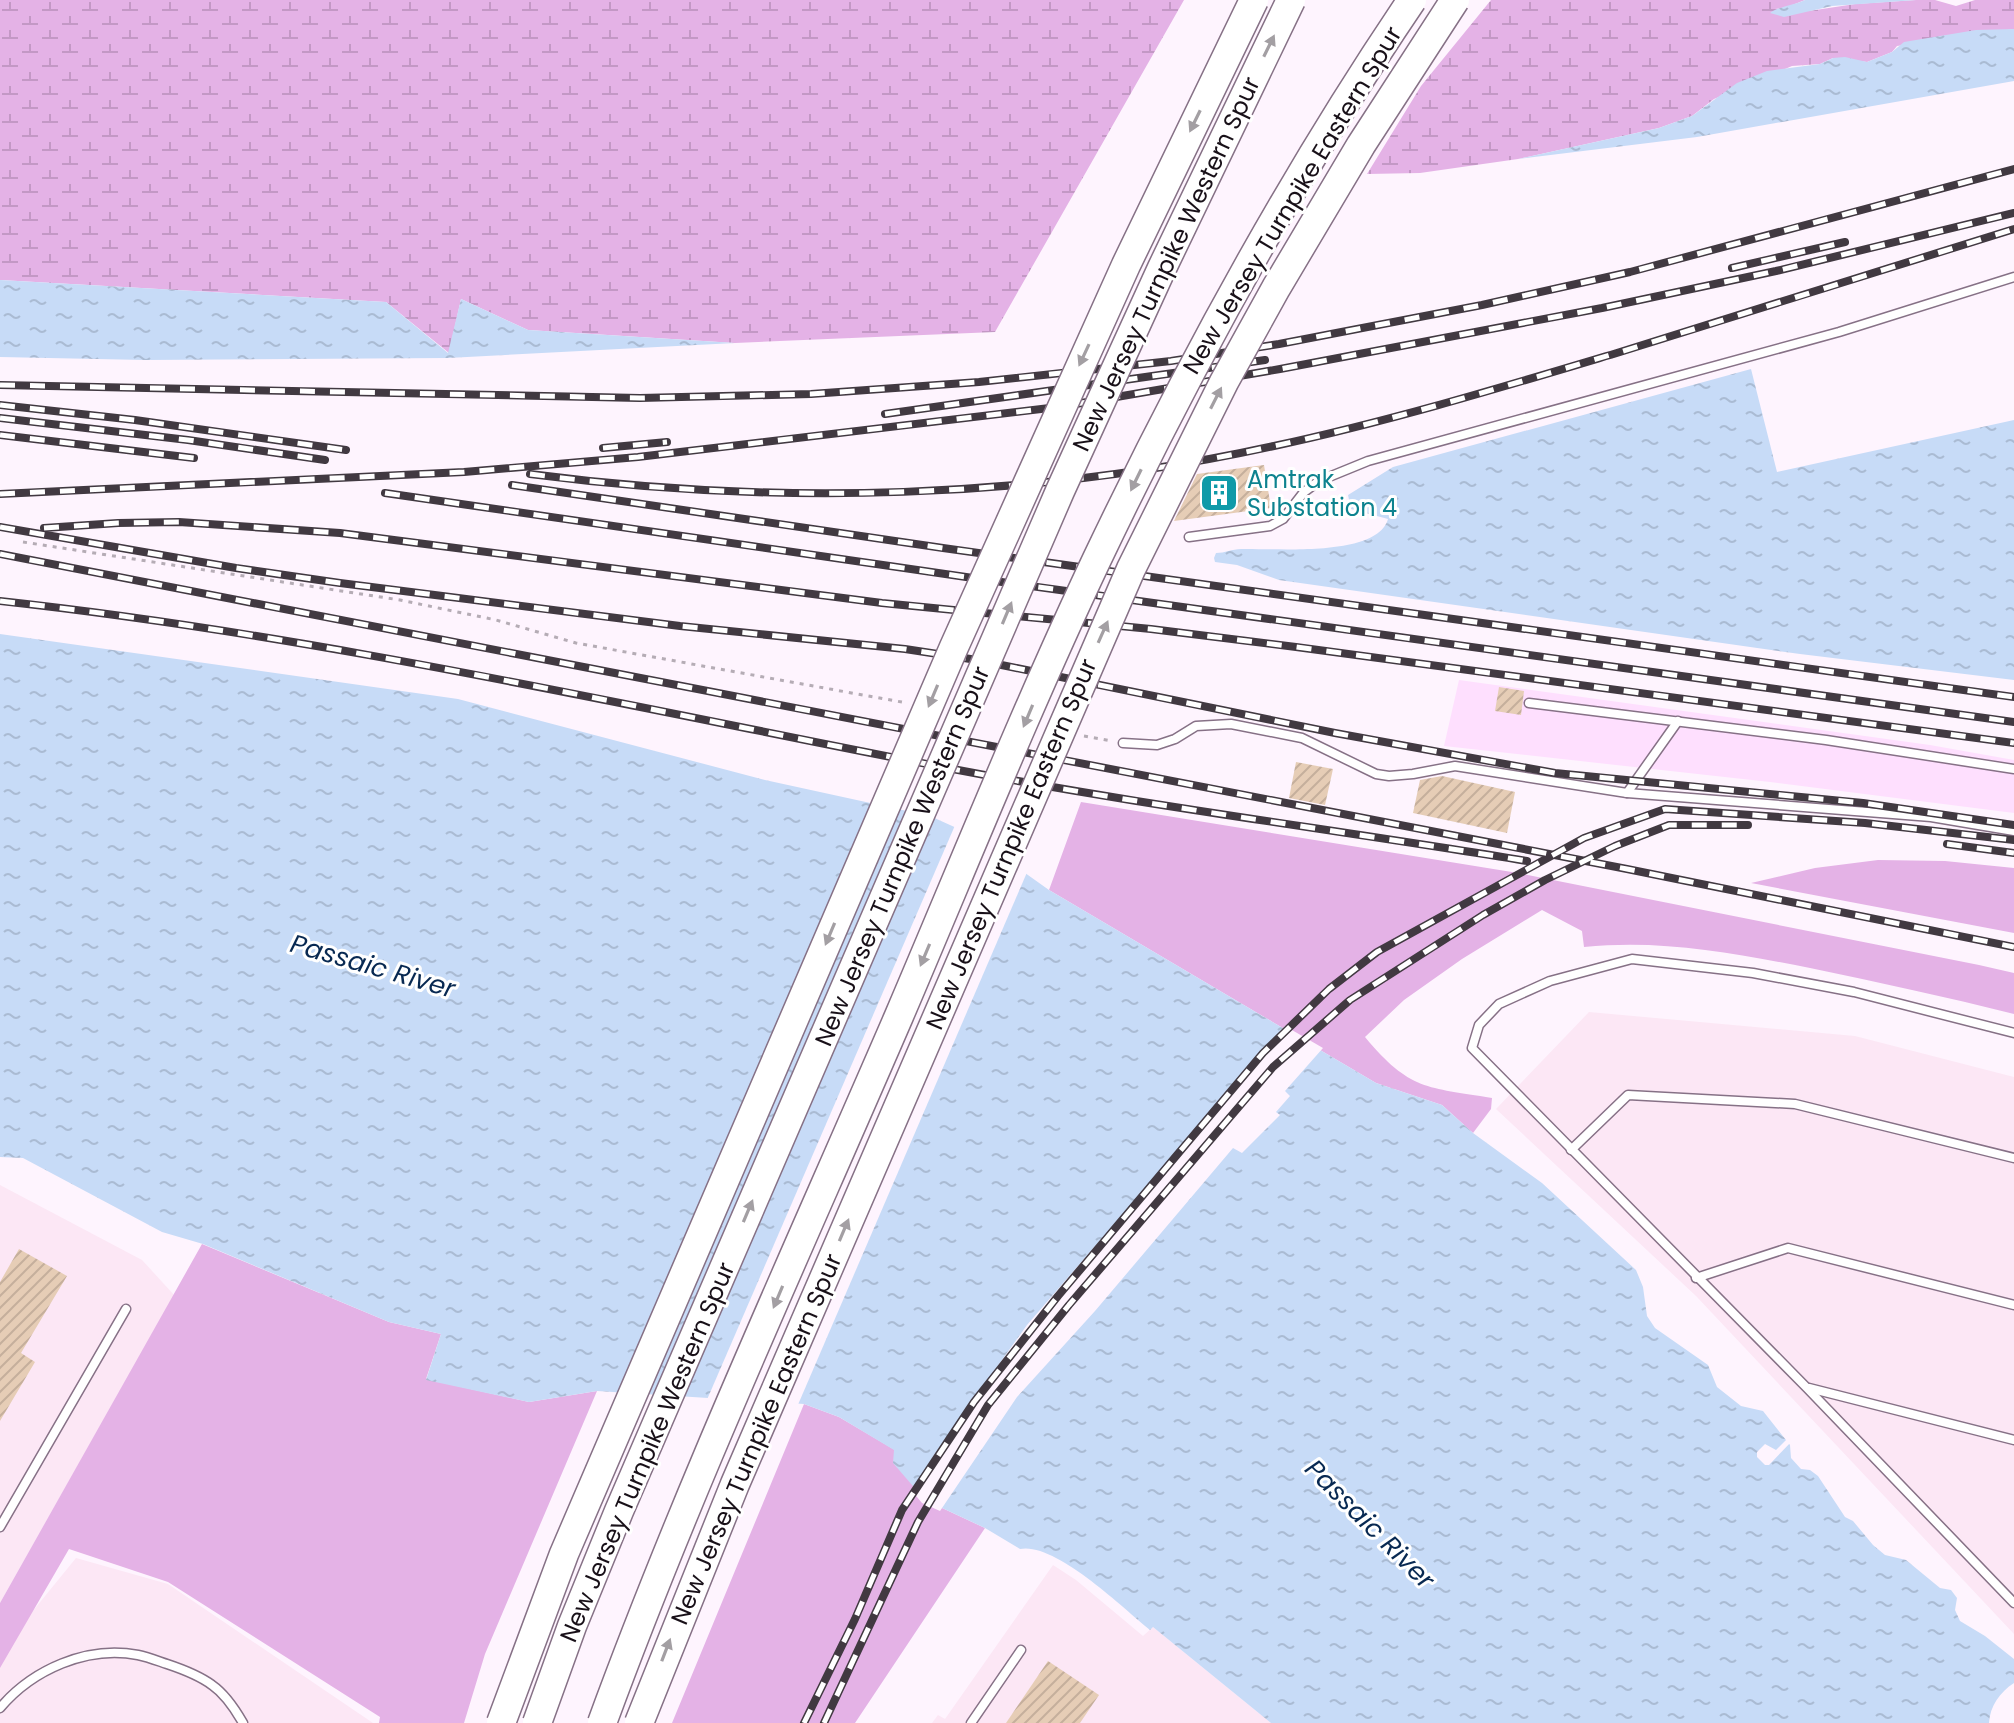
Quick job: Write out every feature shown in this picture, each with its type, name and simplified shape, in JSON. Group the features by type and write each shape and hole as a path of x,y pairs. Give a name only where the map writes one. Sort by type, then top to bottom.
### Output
{"highway":[{"name":"New Jersey Turnpike Western Spur","path":"501,1723 564,1554 965,622 1126,265 1254,0"},
{"name":"New Jersey Turnpike Western Spur","path":"537,1723 619,1511 1032,554 1143,308 1291,0"},
{"name":"New Jersey Turnpike Eastern Spur","path":"602,1723 687,1509 1095,563 1183,385 1247,269 1329,130 1412,0"},
{"name":"New Jersey Turnpike Eastern Spur","path":"639,1723 735,1484 1131,569 1224,382 1276,288 1368,132 1455,0"}],"lane":[{"path":"1189,537 1270,526 1283,519 1304,492 1319,481 1368,461 1839,332 2014,277"},
{"path":"1529,703 2014,769"},
{"path":"1627,793 1678,721"},
{"path":"1123,743 1157,745 1175,739 1196,726 1231,724 1302,738 1376,774 1389,776 1455,766 1627,793 1931,817 2014,831"},
{"path":"2014,1033 1854,992 1753,973 1632,959 1550,981 1499,1004 1479,1025 1472,1048 2014,1603"},
{"path":"1571,1150 1628,1095 1795,1104 2014,1158"},
{"path":"1696,1278 1788,1248 2014,1305"},
{"path":"0,1527 126,1309"},
{"path":"1807,1388 2014,1440"},
{"path":"971,1723 1021,1650"},
{"path":"0,1708 13,1692 34,1677 65,1662 102,1653 137,1655 178,1668 212,1685 232,1705 243,1723"}],"path":[{"path":"23,542 400,600 496,620 576,643 907,703"},
{"path":"1077,735 1123,743"}],"shaded area":[{"path":"1459,680 1930,745 2014,760 2014,813 1444,746"},
{"path":"1589,1012 1855,1036 2014,1077 2014,1634 1696,1296 1496,1109"},
{"path":"0,1185 142,1260 174,1295 0,1603"},
{"path":"76,1558 168,1584 373,1723 0,1723 0,1619 32,1612"},
{"path":"1053,1565 1076,1580 1143,1636 1153,1627 1271,1723 932,1723 938,1715 945,1719"}],"green space":[{"path":"0,0 1184,0 995,332 735,343 528,330 461,299 449,353 386,302 0,280"},
{"path":"1491,0 1805,0 1775,9 1809,11 1916,0 1935,0 1956,6 1975,0 2014,0 2014,29 1897,46 1892,52 1867,62 1833,58 1820,64 1792,66 1714,99 1692,116 1659,128 1518,159 1420,173 1367,174 1421,86"},
{"path":"1081,802 1518,873 1979,965 2014,973 2014,1014 1782,962 1725,953 1669,946 1584,947 1582,931 1542,910 1462,959 1404,1000 1365,1037 1395,1068 1421,1084 1492,1098 1491,1109 1473,1133 1442,1105 1376,1083 1049,890"},
{"path":"1878,860 1945,861 2014,868 2014,933 1751,883 1815,868"},
{"path":"202,1244 389,1322 441,1334 426,1379 529,1402 597,1391 485,1654 464,1723 379,1723 380,1717 168,1582 69,1549 0,1668 0,1603"},
{"path":"804,1404 839,1417 895,1450 925,1500 985,1528 855,1723 672,1723"}],"water":[{"path":"1805,0 1916,0 1832,6 1784,17 1770,13"},
{"path":"2014,29 2014,81 1697,137 1518,159 1659,128 1692,116 1737,83 1767,71 1820,64 1833,58 1867,62 1892,52 1904,42 1976,30"},
{"path":"0,280 386,302 448,353 461,299 528,330 735,343 448,358 145,360 0,357"},
{"path":"1751,369 1777,472 2014,420 2014,680 1800,654 1279,580 1237,565 1215,562 1216,553 1235,550 1323,548 1365,540 1380,531 1388,519 1351,509 1348,495 1393,467"},
{"name":"Passaic River","path":"0,634 458,699 765,780 930,816 970,834 1049,890 1376,1083 1442,1105 1473,1133 1542,1183 1636,1270 1643,1287 1647,1316 1655,1328 1708,1365 1717,1387 1741,1406 1763,1411 1790,1445 1791,1458 1801,1469 1810,1470 1818,1476 1845,1517 1853,1521 1873,1545 1885,1555 1906,1560 1940,1588 1951,1590 1957,1598 1955,1610 1960,1621 2014,1659 2014,1683 1997,1700 1989,1723 1271,1723 1153,1627 1150,1630 1069,1565 1051,1555 1020,1549 985,1528 925,1500 893,1463 894,1450 839,1417 804,1404 597,1391 529,1402 426,1380 441,1334 389,1322 203,1244 162,1232 23,1158 0,1157"}],"pier":[{"path":"956,823 1028,870 797,1407 706,1402"},
{"path":"1285,1026 1323,1048 1285,1091 1290,1096 1276,1112 1280,1115 1242,1153 1233,1148 1095,1311 1017,1397 940,1511 922,1503 912,1491 934,1455 1027,1325"},
{"path":"1789,1437 1792,1441 1769,1465 1757,1457 1757,1452 1765,1444 1776,1450"}],"building":[{"name":"Amtrak Substation 4","path":"1264,465 1271,508 1174,521 1197,474"},
{"path":"1499,687 1524,691 1521,715 1495,711"},
{"path":"1296,762 1333,769 1325,805 1289,798"},
{"path":"1442,776 1515,792 1507,833 1413,813 1420,780"},
{"path":"19,1249 67,1276 21,1353 35,1362 0,1421 0,1282"},
{"path":"1048,1661 1099,1695 1080,1723 1006,1723"}],"railway":[{"path":"0,385 640,398 811,394 979,382 1171,361 1279,344 1482,305 1630,272 2014,169"},
{"path":"0,494 464,472 638,457 1058,407 1602,308 1776,271 2014,213"},
{"path":"530,474 716,491 904,492 997,487 1183,464 1361,426 1448,402 1620,352 2014,229"},
{"path":"1732,268 1845,242"},
{"path":"885,414 1265,360"},
{"path":"0,405 135,420 346,450"},
{"path":"0,418 325,460"},
{"path":"0,435 194,458"},
{"path":"603,448 667,442"},
{"path":"512,485 2014,697"},
{"path":"385,493 2014,722"},
{"path":"44,528 179,522 340,533 882,603 1151,629 1296,647 2014,743"},
{"path":"0,527 340,583 977,660 1335,733 1555,773 1863,803 2014,825"},
{"path":"0,554 1627,869 2014,947"},
{"path":"0,601 121,616 361,654 1029,783 1527,861"},
{"path":"804,1723 855,1619 902,1510 974,1402 1058,1296 1263,1053 1329,989 1377,952 1584,838 1665,809 1865,823 2014,840"},
{"path":"824,1723 918,1522 988,1405 1069,1305 1273,1067 1350,1000 1483,915 1545,880 1615,846 1669,825 1748,825"},
{"path":"1947,844 2014,853"}],"place":[{"name":"Amtrak Substation 4","path":"1219,493"}]}
